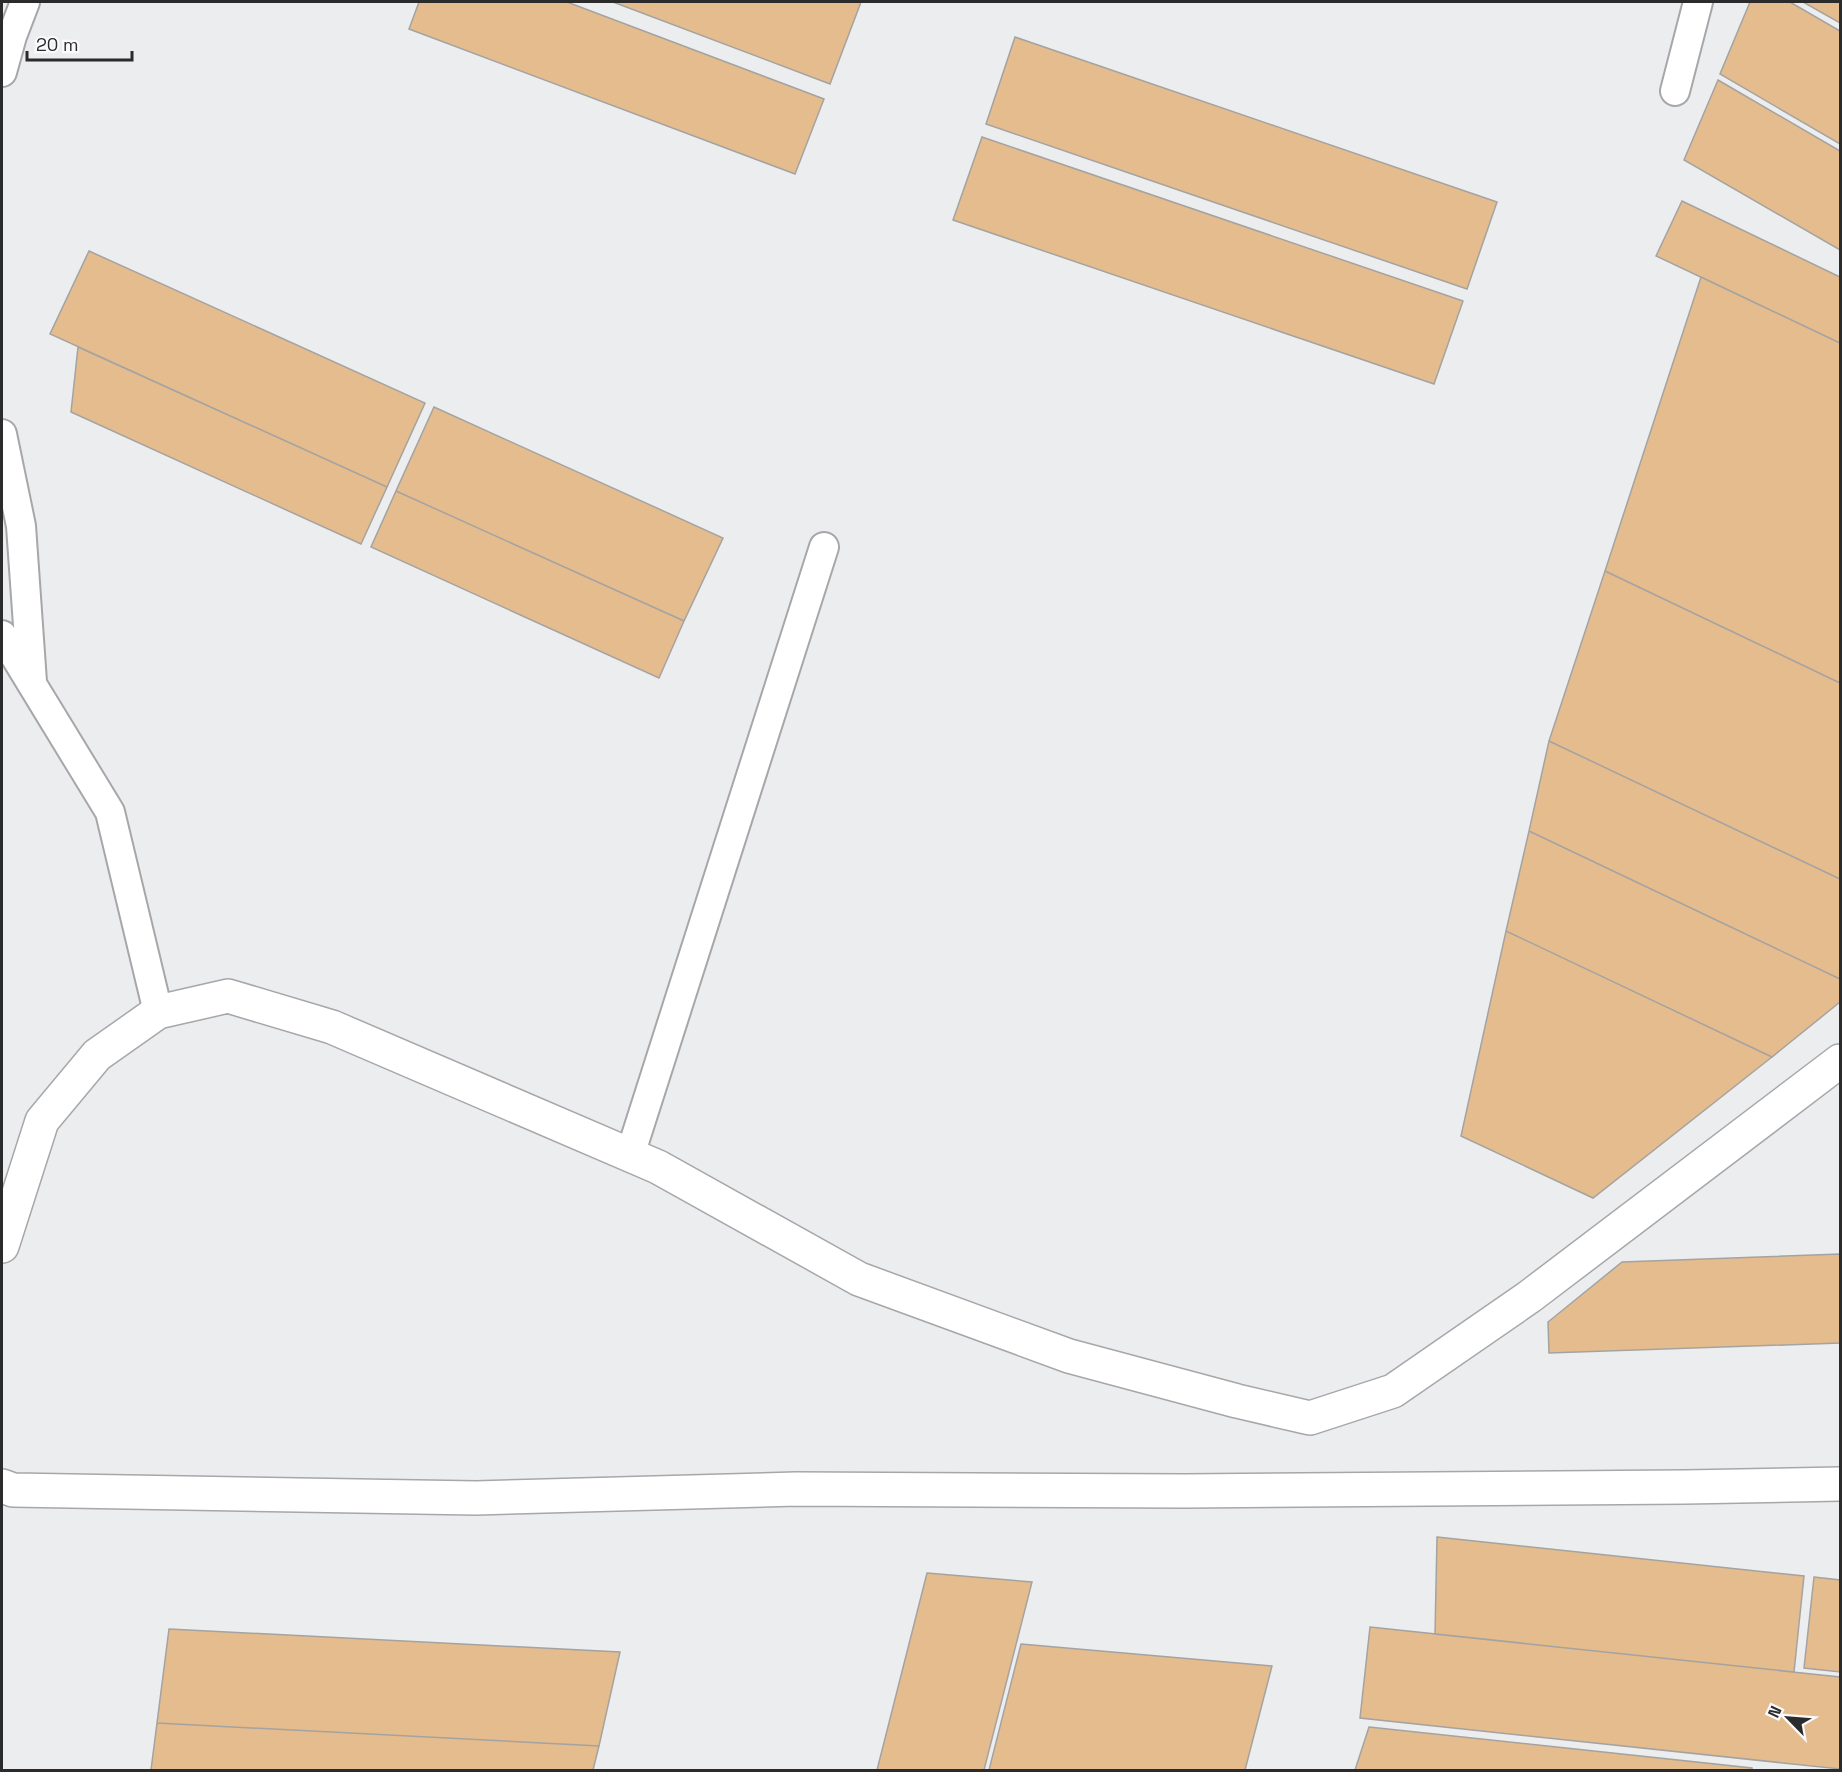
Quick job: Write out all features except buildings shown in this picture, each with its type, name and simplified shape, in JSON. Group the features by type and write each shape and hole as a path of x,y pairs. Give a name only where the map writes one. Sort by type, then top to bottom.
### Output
{"street":[{"path":"2,72 25,2"},
{"path":"1675,91 1698,2"},
{"path":"2,434 21,526 33,687"},
{"path":"630,1155 824,547"},
{"path":"2,635 110,812 159,1012"},
{"path":"2,1246 42,1121 97,1055 159,1012 228,996 332,1027 658,1167 859,1279 1069,1356 1310,1418 1394,1391 1529,1297 1840,1061"},
{"path":"2,1486 13,1490 476,1498 796,1489 1185,1491 1840,1484"}]}
